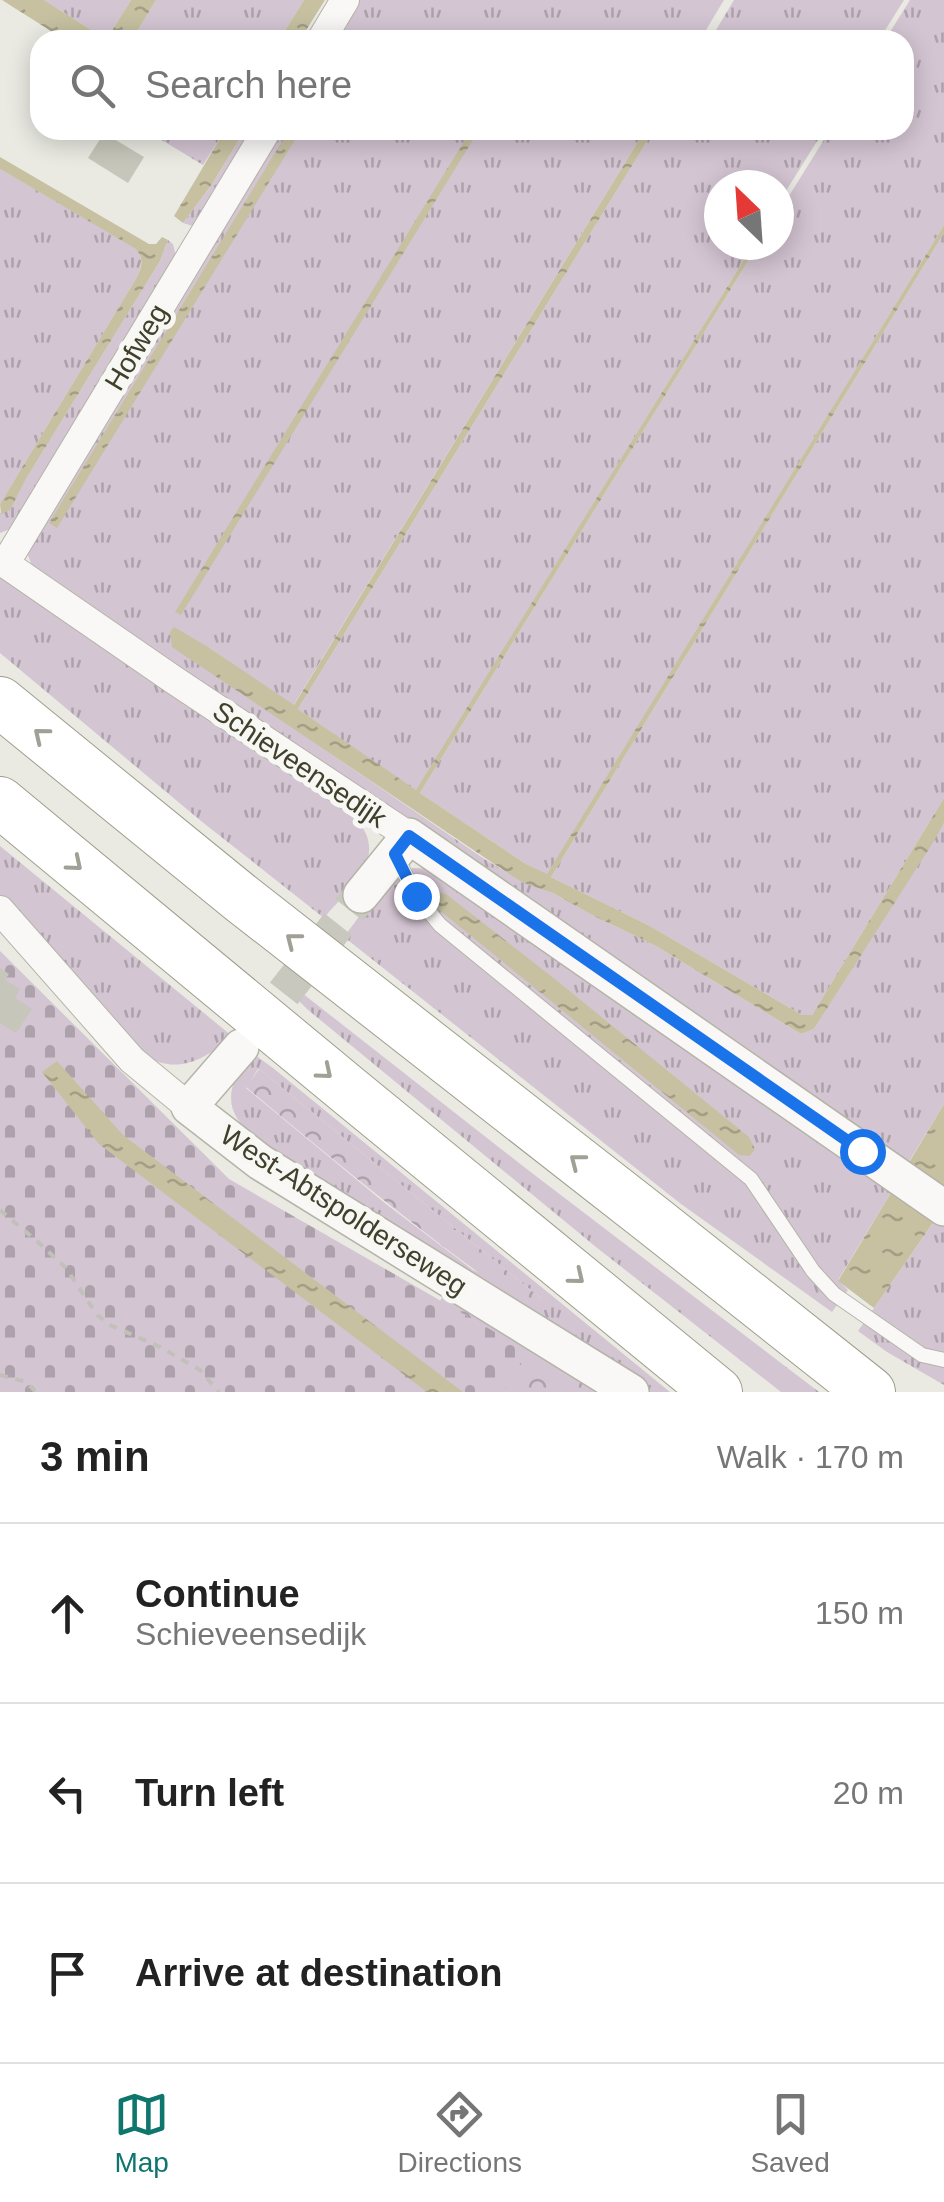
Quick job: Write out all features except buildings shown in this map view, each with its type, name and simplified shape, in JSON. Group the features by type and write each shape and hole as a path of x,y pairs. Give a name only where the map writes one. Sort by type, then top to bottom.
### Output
{"highway":[{"path":"0,702 242,899 870,1392"},
{"path":"0,802 717,1392"},
{"path":"654,1220 904,1392"}],"street":[{"path":"327,30 345,0"},
{"name":"Hofweg","path":"3,562 261,140"},
{"name":"Schieveensedijk","path":"3,562 402,845 944,1208"},
{"path":"361,895 402,845"},
{"name":"West-Abtspolderseweg","path":"0,910 132,1060 260,1162 631,1392"},
{"path":"189,1107 241,1047"}],"lane":[{"path":"402,845 416,896 440,925 751,1178 824,1285 922,1354 944,1360"}],"path":[{"path":"0,1210 66,1268 97,1315 200,1370 220,1392"},
{"path":"0,1375 26,1382 36,1392"}],"green space":[{"path":"44,0 131,0 112,30 92,30"},
{"path":"156,0 304,0 285,30 138,30"},
{"path":"353,0 724,0 706,30 335,30"},
{"path":"734,0 904,0 885,30 716,30"},
{"path":"910,0 944,0 944,225 547,875 420,793 749,260 794,260 794,188 824,140 914,140 914,30 891,30"},
{"path":"162,140 219,140 203,165"},
{"path":"239,140 254,140 196,227 183,223"},
{"path":"268,140 639,140 293,706 208,647 242,693 480,856 656,946 801,1034 814,1029 944,823 944,1104 905,1168 32,566 26,550"},
{"path":"648,140 818,140 794,178 794,170 704,170 704,260 744,260 416,791 298,709"},
{"path":"0,169 137,249 141,263 137,277 0,504"},
{"path":"944,233 944,798 812,1015 802,1015 650,926 551,877"},
{"path":"168,240 177,260 10,529 0,533 0,513 10,509 160,261"},
{"path":"0,568 351,813 369,842 369,855 356,880 324,918 0,653"},
{"path":"0,846 232,1036 200,1059 177,1065 153,1060 140,1052 0,896"},
{"path":"413,868 435,869 893,1189 838,1280 848,1290 832,1312 681,1204 344,937 384,887"},
{"path":"0,951 229,1179 528,1351 503,1392 0,1392"},
{"path":"302,993 819,1392 781,1392 596,1247 307,1009 297,999"},
{"path":"248,1050 273,1068 670,1392 649,1392 595,1353 272,1155 246,1130 233,1108 233,1084","holes":["258,1069 543,1300 473,1270 386,1204 246,1088"]},
{"path":"259,1069 543,1300 534,1312 423,1231 246,1087"},
{"path":"938,1216 944,1221 944,1385 858,1331"},
{"path":"447,1290 609,1392 463,1392 424,1326"}],"water":[{"path":"2,0 44,0 92,30 49,30"},
{"path":"131,0 156,0 138,30 112,30"},
{"path":"304,0 325,0 306,30 285,30"},
{"path":"219,140 239,140 183,223 174,216"},
{"path":"283,140 295,140 57,528 49,523"},
{"path":"465,140 473,140 181,615 175,612"},
{"path":"639,140 648,140 298,709 416,790 744,260 749,260 420,793 547,874 944,225 944,233 551,877 650,926 802,1015 812,1015 944,798 944,823 934,841 814,1029 801,1034 656,946 509,874 172,647 170,632 174,627 294,705"},
{"path":"0,157 149,244 156,244 162,237 168,240 160,261 10,510 1,514 0,504 137,277 141,263 136,249 0,169"},
{"path":"446,894 556,980 749,1137 755,1149 750,1156 739,1155 437,908 433,895"},
{"path":"57,1061 123,1135 463,1392 427,1392 99,1144 42,1072"},
{"path":"944,1104 944,1207 874,1308 838,1281"}],"tunnel":[{"path":"251,1035 361,895"}],"route":[{"path":"416,896 395,854 409,836 862,1151"}]}
